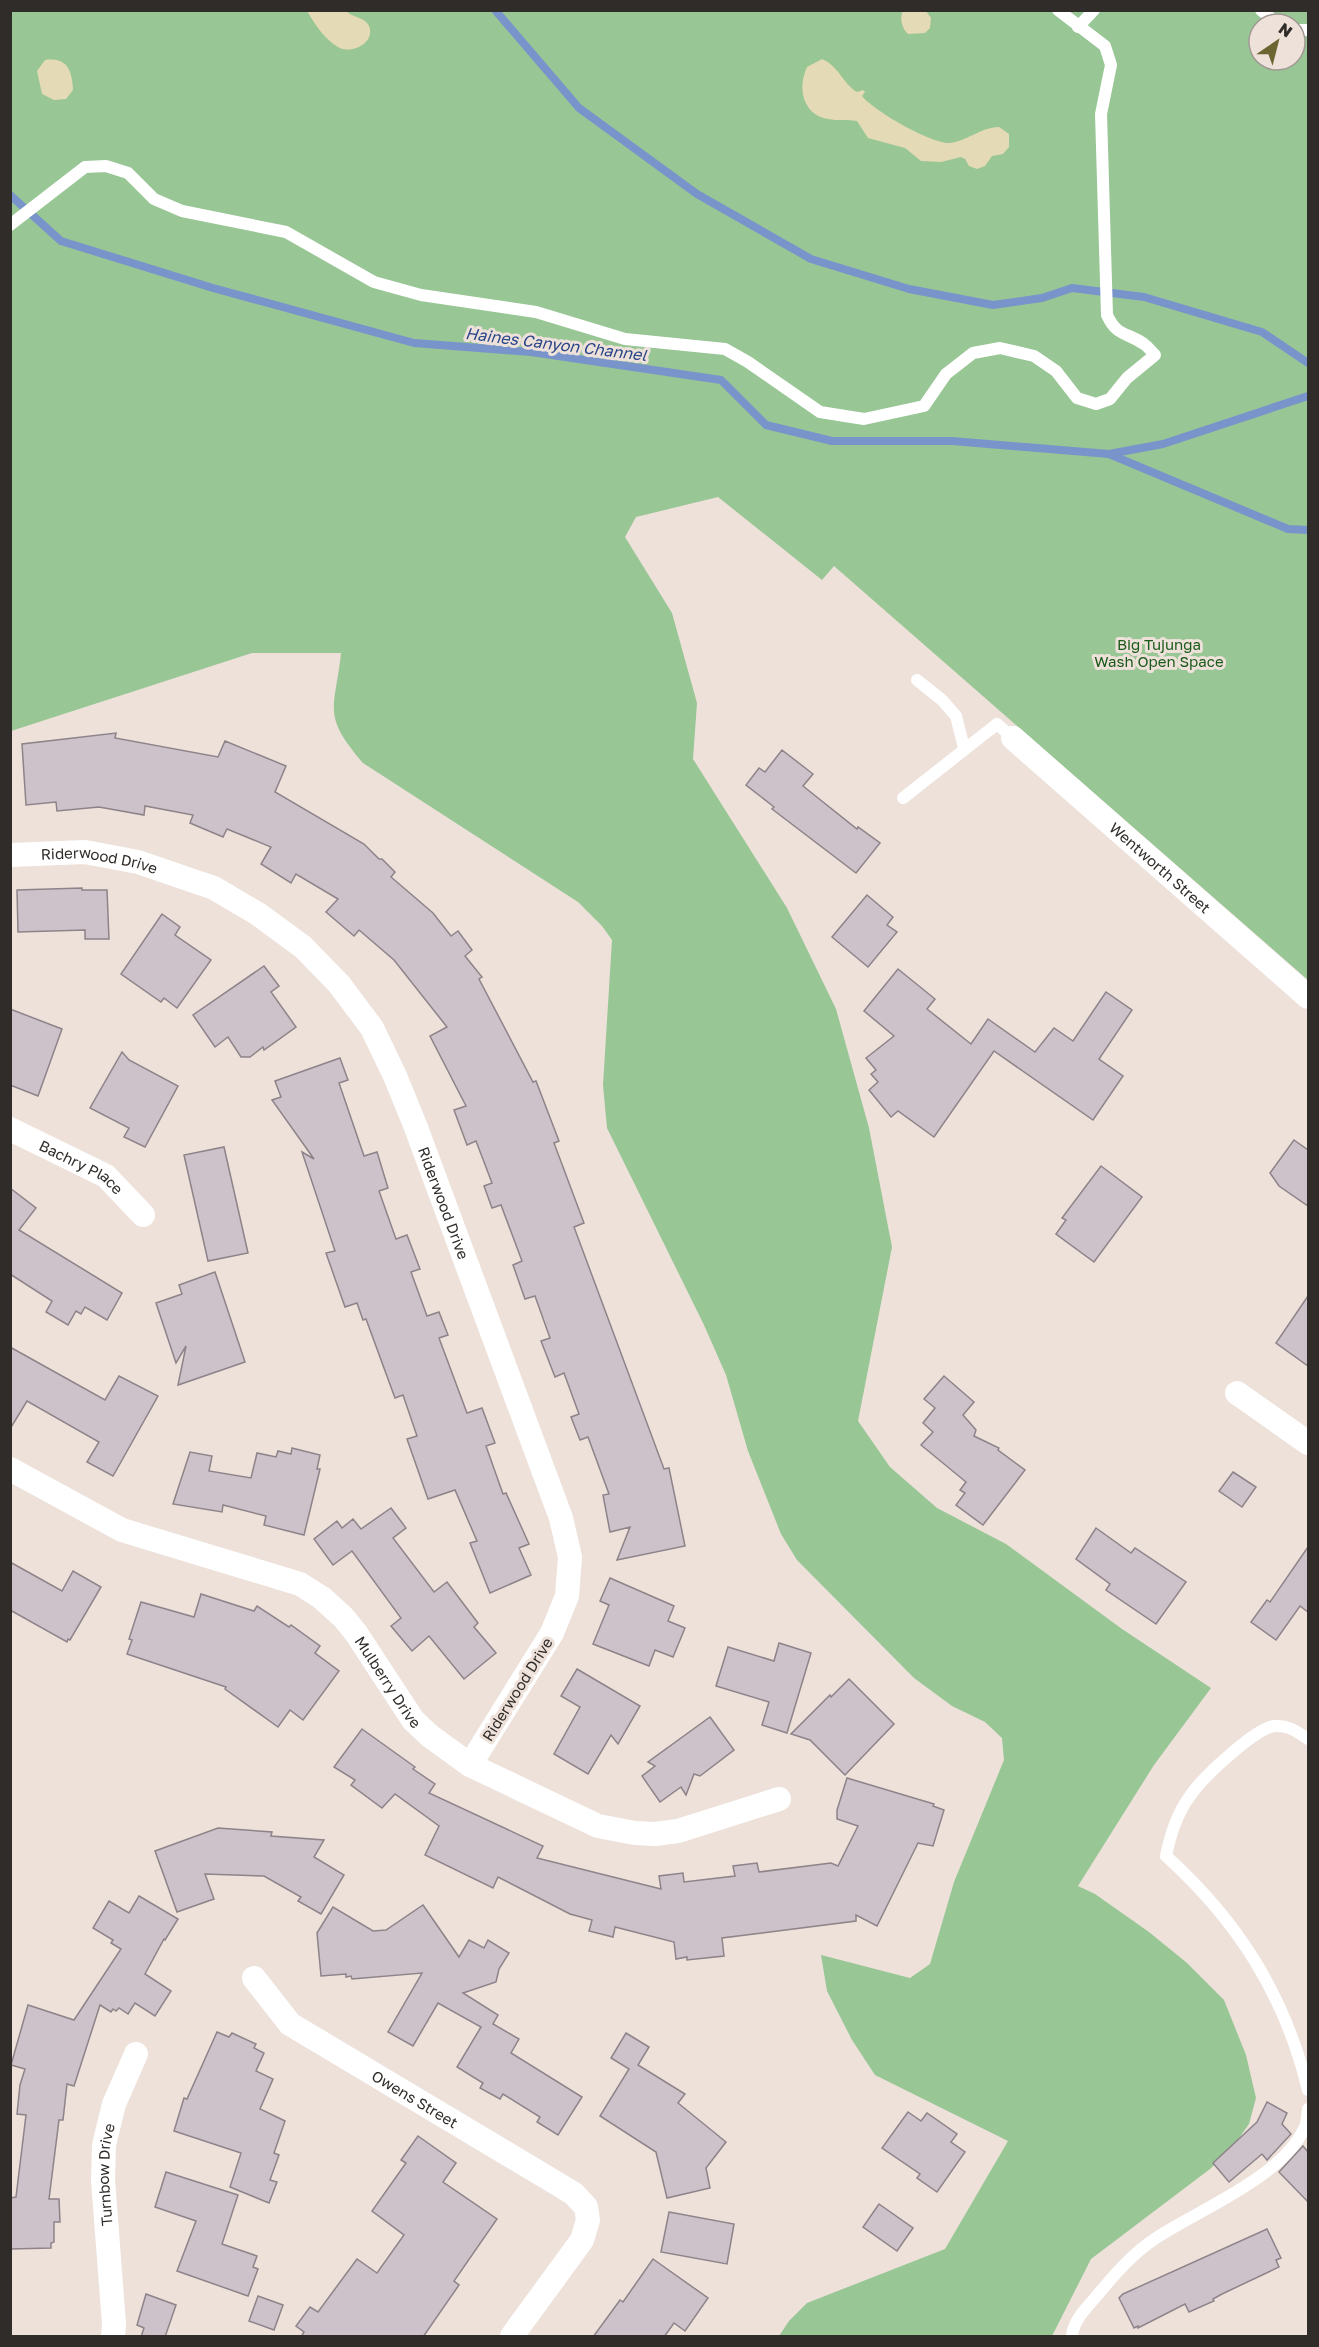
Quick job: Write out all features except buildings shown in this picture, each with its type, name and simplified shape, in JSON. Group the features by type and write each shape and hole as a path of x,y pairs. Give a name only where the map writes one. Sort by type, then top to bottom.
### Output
{"street":[{"name":"Wentworth Street","path":"1013,738 1308,997"},
{"name":"Riderwood Drive","path":"10,855 85,852 138,862 214,888 258,914 303,946 339,984 372,1028 395,1076 423,1148 561,1518 570,1557 567,1596 552,1633 470,1765"},
{"name":"Bachry Place","path":"10,1129 106,1176 143,1215"},
{"path":"1237,1393 1308,1443"},
{"name":"Mulberry Drive","path":"10,1469 122,1530 300,1584 343,1617 413,1720 445,1748 470,1765 598,1826 635,1833 655,1834 678,1831 779,1799"},
{"name":"Owens Street","path":"254,1978 290,2024 574,2194 586,2208 588,2220 582,2240 512,2337"},
{"name":"Turnbow Drive","path":"113,2337 114,2324 103,2180 104,2145 114,2104 136,2054"}],"lane":[{"path":"10,225 85,167 106,166 128,173 154,199 182,211 286,232 384,285 421,295 536,312 625,339 725,349 748,362 820,412 864,419 924,406 946,374 973,353 1000,348 1034,356 1056,371 1077,398 1096,404 1110,399 1127,378 1155,355 1145,344 1118,332 1111,325 1107,315 1101,114 1111,65 1105,46 1058,10"},
{"path":"1078,27 1094,10"},
{"path":"917,680 942,700 956,716 964,748"},
{"path":"903,798 997,724 1013,738"},
{"path":"1308,1739 1290,1727 1272,1726 1236,1748 1190,1796 1170,1837 1166,1856 1213,1901 1236,1929 1262,1970 1300,2057 1308,2090"},
{"path":"1072,2337 1072,2330 1081,2315 1114,2275 1154,2239 1263,2174 1288,2152 1305,2127 1308,2109"}],"green space":[{"name":"Big Tujunga Wash Open Space","path":"10,11 1308,11 1308,980 834,566 822,580 718,497 636,517 625,537 672,613 697,703 693,759 787,908 836,1009 869,1128 892,1247 858,1421 890,1467 937,1508 1006,1544 1122,1629 1211,1688 1154,1765 1078,1886 1095,1894 1149,1932 1187,1963 1224,2000 1246,2055 1256,2098 1249,2124 1232,2148 1210,2169 1091,2259 1052,2336 779,2336 789,2321 807,2303 945,2249 1008,2141 875,2075 852,2040 827,1991 821,1955 910,1978 930,1964 954,1882 1004,1760 1002,1738 985,1722 952,1706 914,1678 797,1560 781,1534 748,1451 726,1375 704,1325 607,1128 603,1085 612,940 602,926 578,902 363,763 350,747 336,722 334,700 341,653 252,653 11,731"}],"sand":[{"path":"307,11 346,11 367,23 369,38 361,46 355,48 338,47 324,36"},
{"path":"903,11 926,11 931,18 930,28 925,33 908,34 902,23"},
{"path":"822,59 833,66 852,89 857,92 863,90 865,92 862,96 878,110 916,132 940,142 949,143 986,129 999,127 1009,134 1009,147 1003,154 992,156 985,166 977,169 969,166 961,157 941,162 921,161 905,148 868,138 857,121 832,120 820,116 813,112 804,99 803,83 807,67"},
{"path":"45,60 59,61 70,71 73,90 66,99 54,100 42,94 37,71"}],"waterway":[{"name":"Haines Canyon Channel","path":"495,10 579,108 697,194 811,259 909,289 993,305 1042,298 1072,288 1144,297 1262,332 1308,363"},
{"name":"Haines Canyon Channel","path":"10,195 61,241 213,288 414,343 531,352 721,380 766,425 832,441 952,441 1109,454 1288,529 1308,530"},
{"name":"Haines Canyon Channel","path":"1109,454 1163,444 1308,396"}]}
